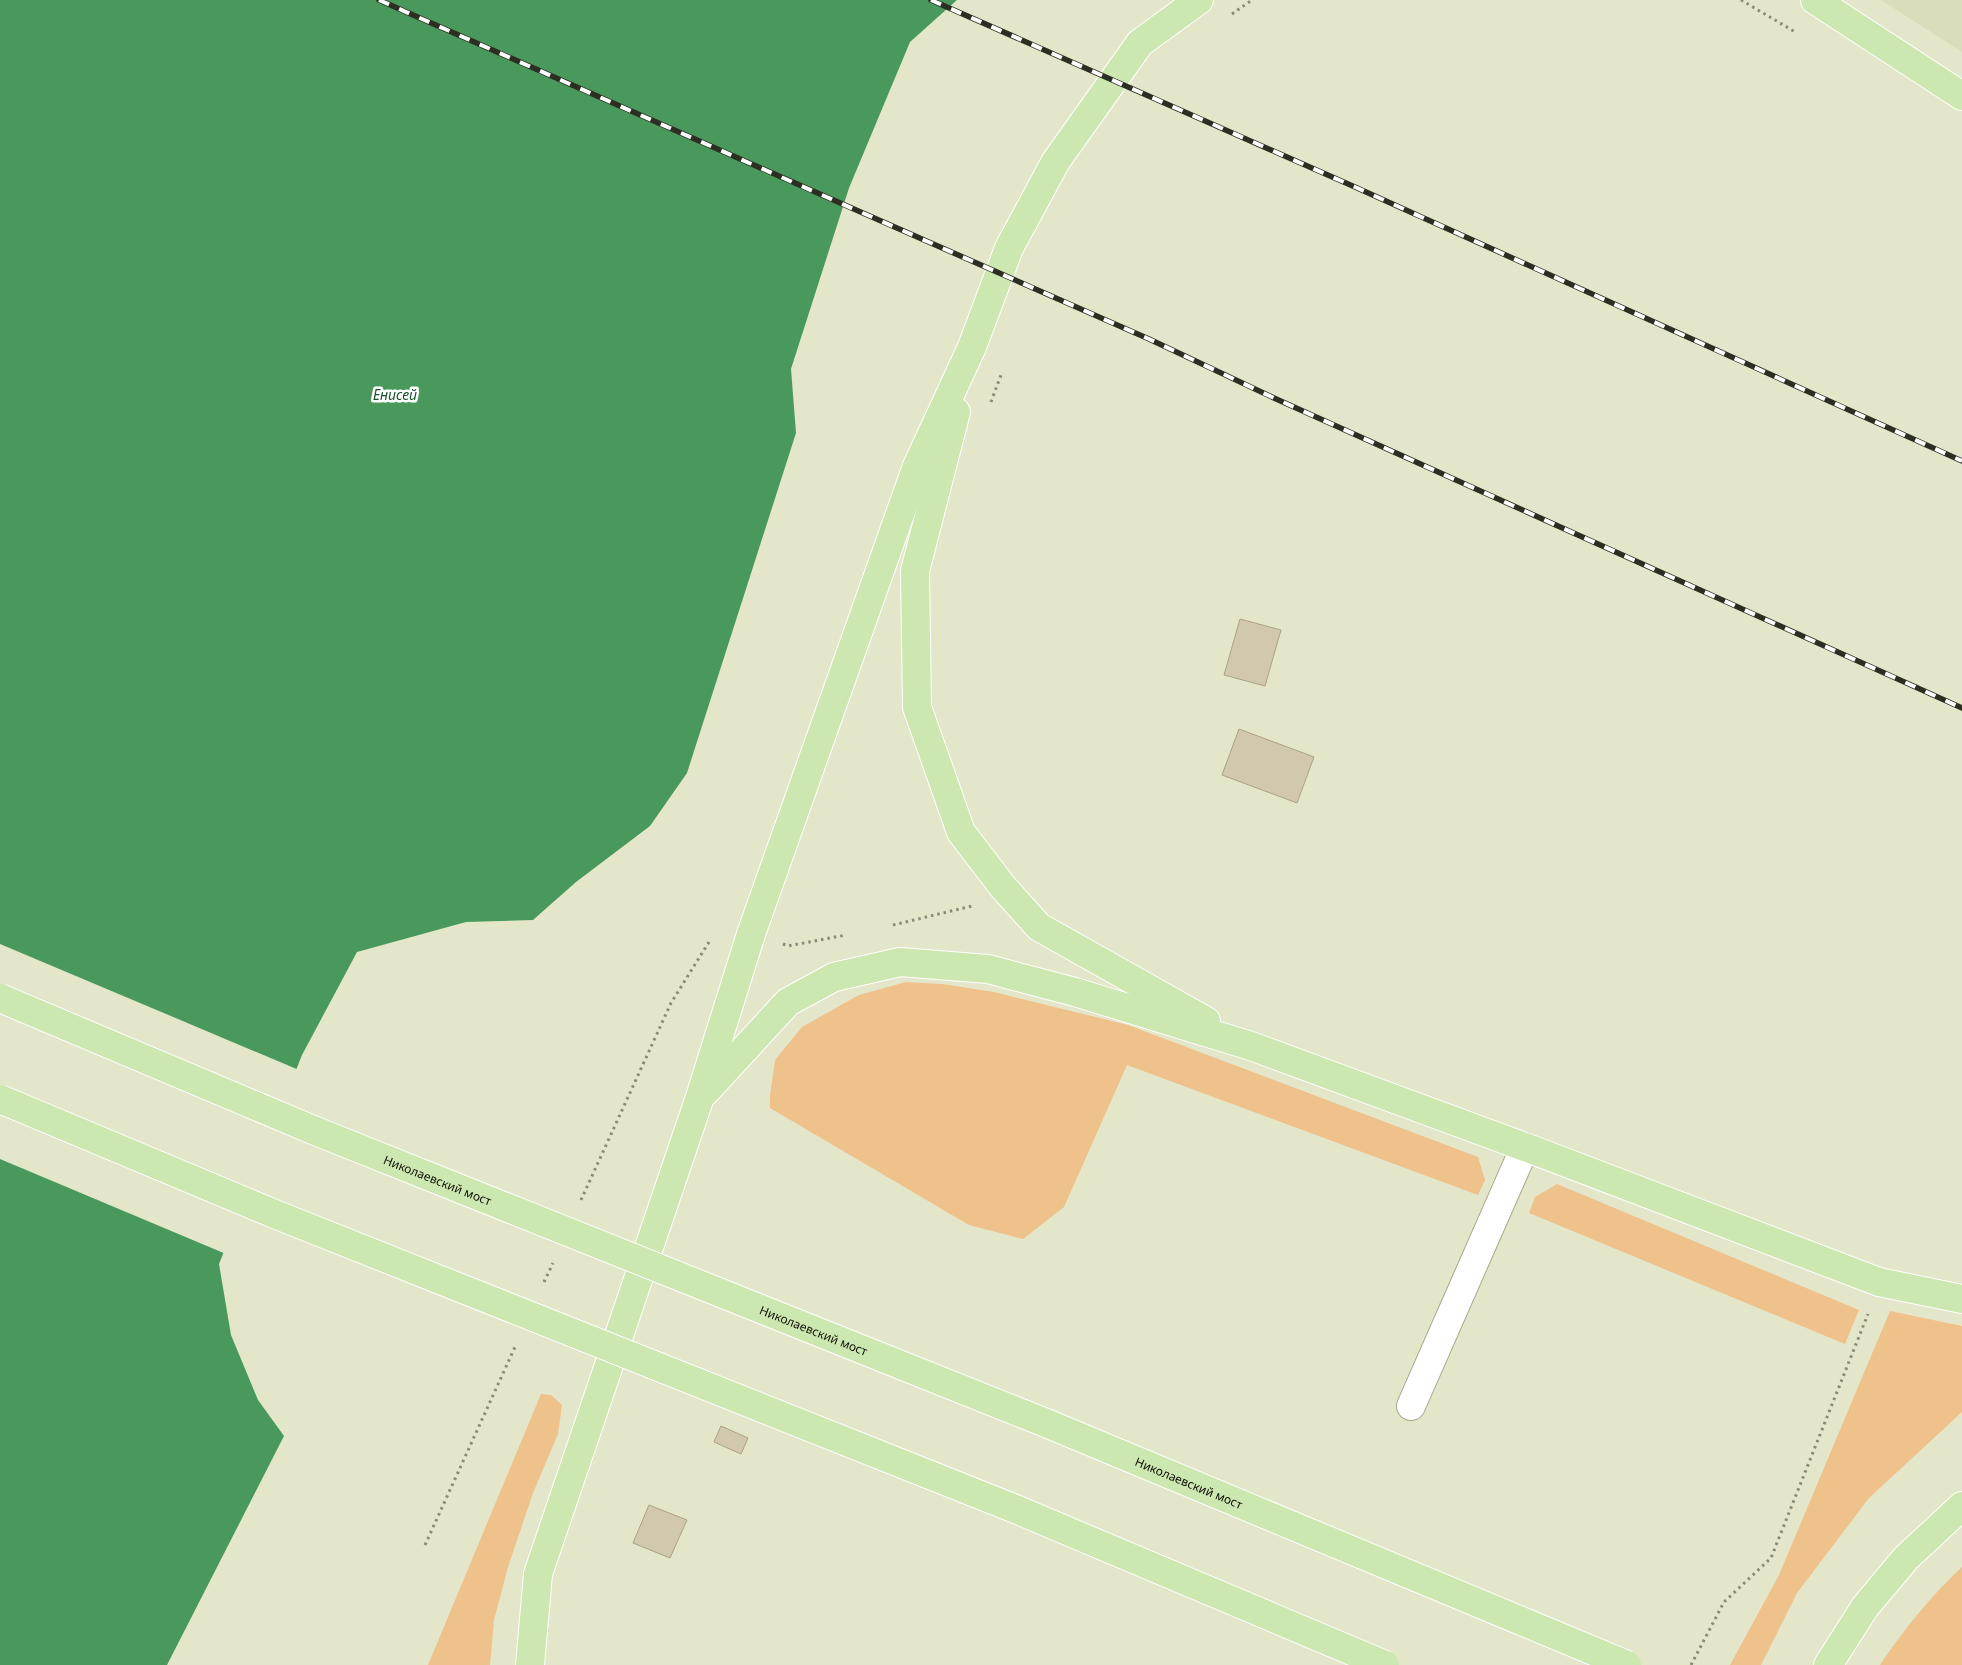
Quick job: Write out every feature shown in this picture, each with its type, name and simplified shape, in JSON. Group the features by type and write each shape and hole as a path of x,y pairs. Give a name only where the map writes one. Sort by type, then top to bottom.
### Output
{"main road":[{"path":"530,1665 538,1574 700,1097 751,934 917,466 972,347 1009,248 1056,161 1140,43 1199,0"},
{"path":"1815,0 1962,96"},
{"path":"972,347 916,571 917,708 961,832 1003,887 1039,927 1251,1046"},
{"path":"700,1097 788,1002 834,977 900,962 988,969 1075,992 1251,1046 1525,1147 1879,1282 1962,1299"},
{"name":"Николаевский мост","path":"0,998 313,1130 1046,1423 1627,1665"},
{"path":"0,1099 277,1216 1013,1508 1385,1665"},
{"path":"1828,1665 1865,1607 1906,1558 1962,1506"}],"lane":[{"path":"1412,1406 1525,1147"}],"path":[{"path":"1691,1665 1724,1602 1772,1558 1870,1307"}],"shaded area":[{"path":"1881,0 1962,0 1962,52"},
{"path":"906,982 942,984 994,992 1128,1025 1478,1157 1485,1180 1478,1195 1127,1065 1064,1207 1023,1239 969,1225 770,1108 775,1060 802,1027 859,995"},
{"path":"1557,1184 1859,1310 1845,1344 1529,1213 1535,1197"},
{"path":"1890,1311 1962,1326 1962,1412 1869,1498 1797,1593 1761,1665 1730,1665 1779,1575"},
{"path":"541,1394 551,1395 562,1405 558,1434 533,1493 508,1567 494,1620 490,1665 428,1665"},
{"path":"1962,1567 1962,1665 1880,1665 1918,1613"}],"water":[{"name":"Енисей","path":"0,0 957,0 910,42 849,188 791,369 796,433 687,773 650,826 576,882 533,920 466,922 357,952 302,1055 219,1264 231,1335 258,1400 284,1436 167,1665 0,1665"}],"pier":[{"path":"0,944 299,1070 226,1254 0,1159"}],"building":[{"path":"1240,619 1281,630 1265,686 1224,675"},
{"path":"1239,729 1314,757 1297,803 1222,775"},
{"path":"721,1426 748,1438 741,1454 714,1442"},
{"path":"649,1505 687,1520 670,1558 633,1543"}],"railway":[{"path":"379,0 1149,339 1274,398 1962,708"},
{"path":"931,0 1355,187 1962,461"}]}
